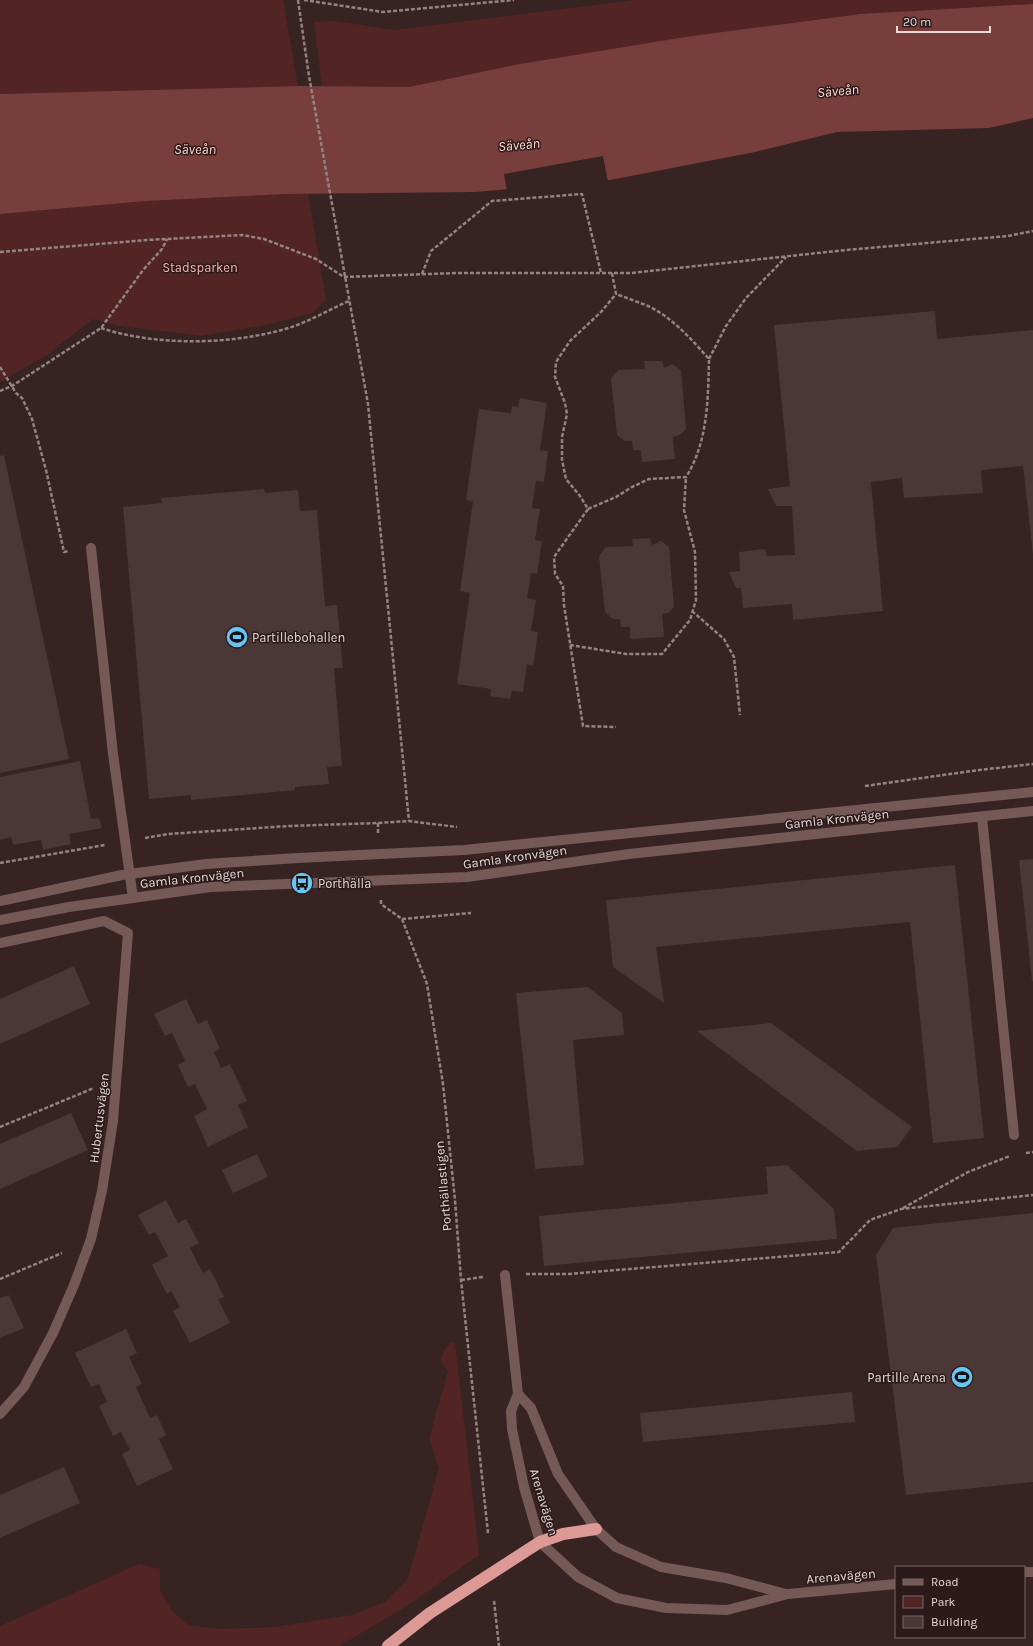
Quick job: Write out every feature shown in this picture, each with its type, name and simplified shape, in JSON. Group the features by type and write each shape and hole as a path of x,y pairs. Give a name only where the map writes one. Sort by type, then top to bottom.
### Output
{"highway":[{"path":"388,1646 430,1613 540,1542 564,1534 596,1529"}],"street":[{"path":"91,548 113,754 133,898"},
{"name":"Gamla Kronvägen","path":"0,901 130,874 206,864 464,850 1033,792"},
{"name":"Gamla Kronvägen","path":"0,920 69,907 211,887 380,882 467,877 629,854 1033,811"},
{"path":"982,817 1014,1135"},
{"name":"Hubertusvägen","path":"0,943 104,921 128,933 113,1121 102,1191 91,1239 53,1333 24,1387 0,1414"},
{"name":"Arenavägen","path":"505,1275 518,1394 511,1411 512,1429 524,1487 540,1542 578,1577 618,1598 666,1608 727,1610 788,1594 895,1584"},
{"name":"Arenavägen","path":"518,1394 531,1408 558,1474 596,1529 616,1547 661,1567 726,1578 788,1594"}],"path":[{"path":"0,863 168,834 289,826 409,821 368,404 340,255 309,76 298,0"},
{"path":"304,0 383,12 514,0"},
{"path":"422,274 431,251 492,201 582,194 601,273"},
{"path":"0,252 167,239 242,235 264,239 316,259 344,277 457,273 631,273 1008,236 1033,231"},
{"path":"0,391 12,386 101,328 143,270 162,249 167,239"},
{"path":"570,645 626,654 662,654 690,620 696,600 695,552 684,510 686,477 694,466 705,428 709,359 726,326 746,298 786,257"},
{"path":"588,509 580,496 566,479 562,460 562,437 567,414 565,403 555,377 556,362 570,341 602,312 616,294 612,273"},
{"path":"616,294 650,307 669,320 692,340 709,359"},
{"path":"101,328 117,334 177,341 198,342 244,337 285,329 308,320 349,300"},
{"path":"0,367 16,393 22,398 32,419 46,470 64,552 91,548"},
{"path":"616,727 583,726 564,605 564,586 555,574 554,557 588,509 616,497 649,479 686,477"},
{"path":"692,611 724,639 734,657 740,715"},
{"path":"380,882 381,904 402,919 470,913"},
{"name":"Porthällastigen","path":"402,919 427,984 443,1084 455,1200 461,1280 488,1533"},
{"path":"0,1127 116,1078"},
{"path":"1021,1153 1033,1152"},
{"path":"528,1274 568,1274 839,1252 870,1220 901,1209 968,1172 1016,1154"},
{"path":"901,1209 1033,1195"},
{"path":"0,1279 65,1252 84,1256"},
{"path":"494,1601 498,1646"}],"green space":[{"path":"0,0 283,0 298,86 0,94"},
{"path":"635,0 1033,0 1033,4 860,14 685,37 520,64 409,87 322,87 314,22 335,21 394,30"},
{"name":"Stadsparken","path":"308,194 326,299 313,313 265,325 201,336 120,326 93,319 47,355 0,382 0,214 146,201"},
{"path":"451,1343 455,1343 479,1555 407,1606 339,1646 0,1646 0,1626 139,1564 160,1569 160,1590 173,1612 188,1625 218,1629 275,1627 352,1615 385,1602 408,1579 439,1468 429,1439 448,1371 441,1361 444,1350"}],"shaded area":[{"path":"1033,4 1033,118 989,128 837,132 755,152 610,180 475,192 286,194 146,201 0,214 0,94 298,86 409,87 520,64 685,37 860,14"}],"pier":[{"path":"603,156 608,182 507,191 504,174"}],"building":[{"path":"935,311 937,339 1033,330 1033,555 1023,466 981,470 983,493 904,498 902,478 871,482 883,611 793,620 792,604 743,608 741,588 736,588 729,572 740,571 739,552 765,549 767,556 795,555 792,506 776,506 768,489 790,486 774,325"},
{"path":"644,361 662,361 664,368 672,364 681,370 686,429 680,435 673,437 675,459 642,462 641,450 633,450 632,441 625,441 617,435 611,378 618,370 645,369"},
{"path":"520,398 547,403 540,450 548,451 544,482 536,481 532,508 540,509 535,540 542,541 537,574 531,573 527,598 536,600 531,631 538,632 533,666 527,664 523,692 512,691 510,699 490,696 491,689 457,684 470,593 460,591 473,501 466,500 479,409 511,413 512,406 518,407"},
{"path":"4,455 69,759 0,773 0,456"},
{"name":"Partillebohallen","path":"264,489 265,493 298,490 300,511 317,510 325,606 337,605 343,668 334,668 342,766 327,767 329,784 295,787 295,790 191,800 191,795 149,799 123,507 162,503 161,498"},
{"path":"650,538 652,545 661,541 669,547 674,607 668,613 662,614 664,637 630,639 630,627 621,627 620,619 613,619 605,612 599,556 606,547 633,546 632,539"},
{"path":"80,761 91,819 99,818 102,828 69,834 71,844 43,850 41,840 13,845 11,837 0,840 0,777"},
{"path":"1033,859 1033,981 1032,981 1019,860"},
{"path":"955,865 984,1138 933,1143 910,922 656,947 664,1003 613,967 606,900"},
{"path":"74,966 90,1004 0,1044 0,999"},
{"path":"588,987 622,1013 624,1035 573,1040 584,1165 535,1169 516,993"},
{"path":"186,999 198,1024 207,1020 220,1049 214,1052 221,1068 230,1064 247,1101 238,1105 248,1127 208,1147 194,1116 207,1109 195,1084 188,1087 178,1065 185,1061 172,1033 165,1036 154,1014"},
{"path":"771,1023 912,1127 897,1147 857,1151 697,1031"},
{"path":"71,1113 88,1150 0,1189 0,1144"},
{"path":"257,1154 268,1177 233,1193 222,1170"},
{"path":"787,1165 834,1209 837,1239 544,1266 539,1216 768,1194 766,1167"},
{"path":"166,1200 178,1223 186,1219 199,1243 190,1248 203,1273 210,1269 224,1297 218,1299 230,1323 190,1343 173,1311 180,1307 171,1291 167,1294 152,1265 168,1256 155,1232 149,1235 138,1215"},
{"name":"Partille Arena","path":"1033,1213 1033,1482 906,1495 876,1255 893,1228"},
{"path":"9,1295 24,1328 0,1338 0,1298"},
{"path":"126,1329 137,1353 129,1357 142,1384 136,1387 150,1418 157,1415 166,1435 159,1439 173,1469 137,1486 122,1454 130,1450 121,1432 113,1436 99,1406 107,1402 99,1384 91,1387 75,1353"},
{"path":"852,1392 855,1422 643,1442 640,1413"},
{"path":"64,1467 80,1503 0,1538 0,1495"}],"place":[{"name":"Partillebohallen","path":"237,637"},
{"name":"Porthälla","path":"302,883"},
{"name":"Partille Arena","path":"962,1377"}],"water label":[{"name":"Säveån","path":"838,91"},
{"name":"Säveån","path":"519,145"},
{"name":"Säveån","path":"195,149"}]}
